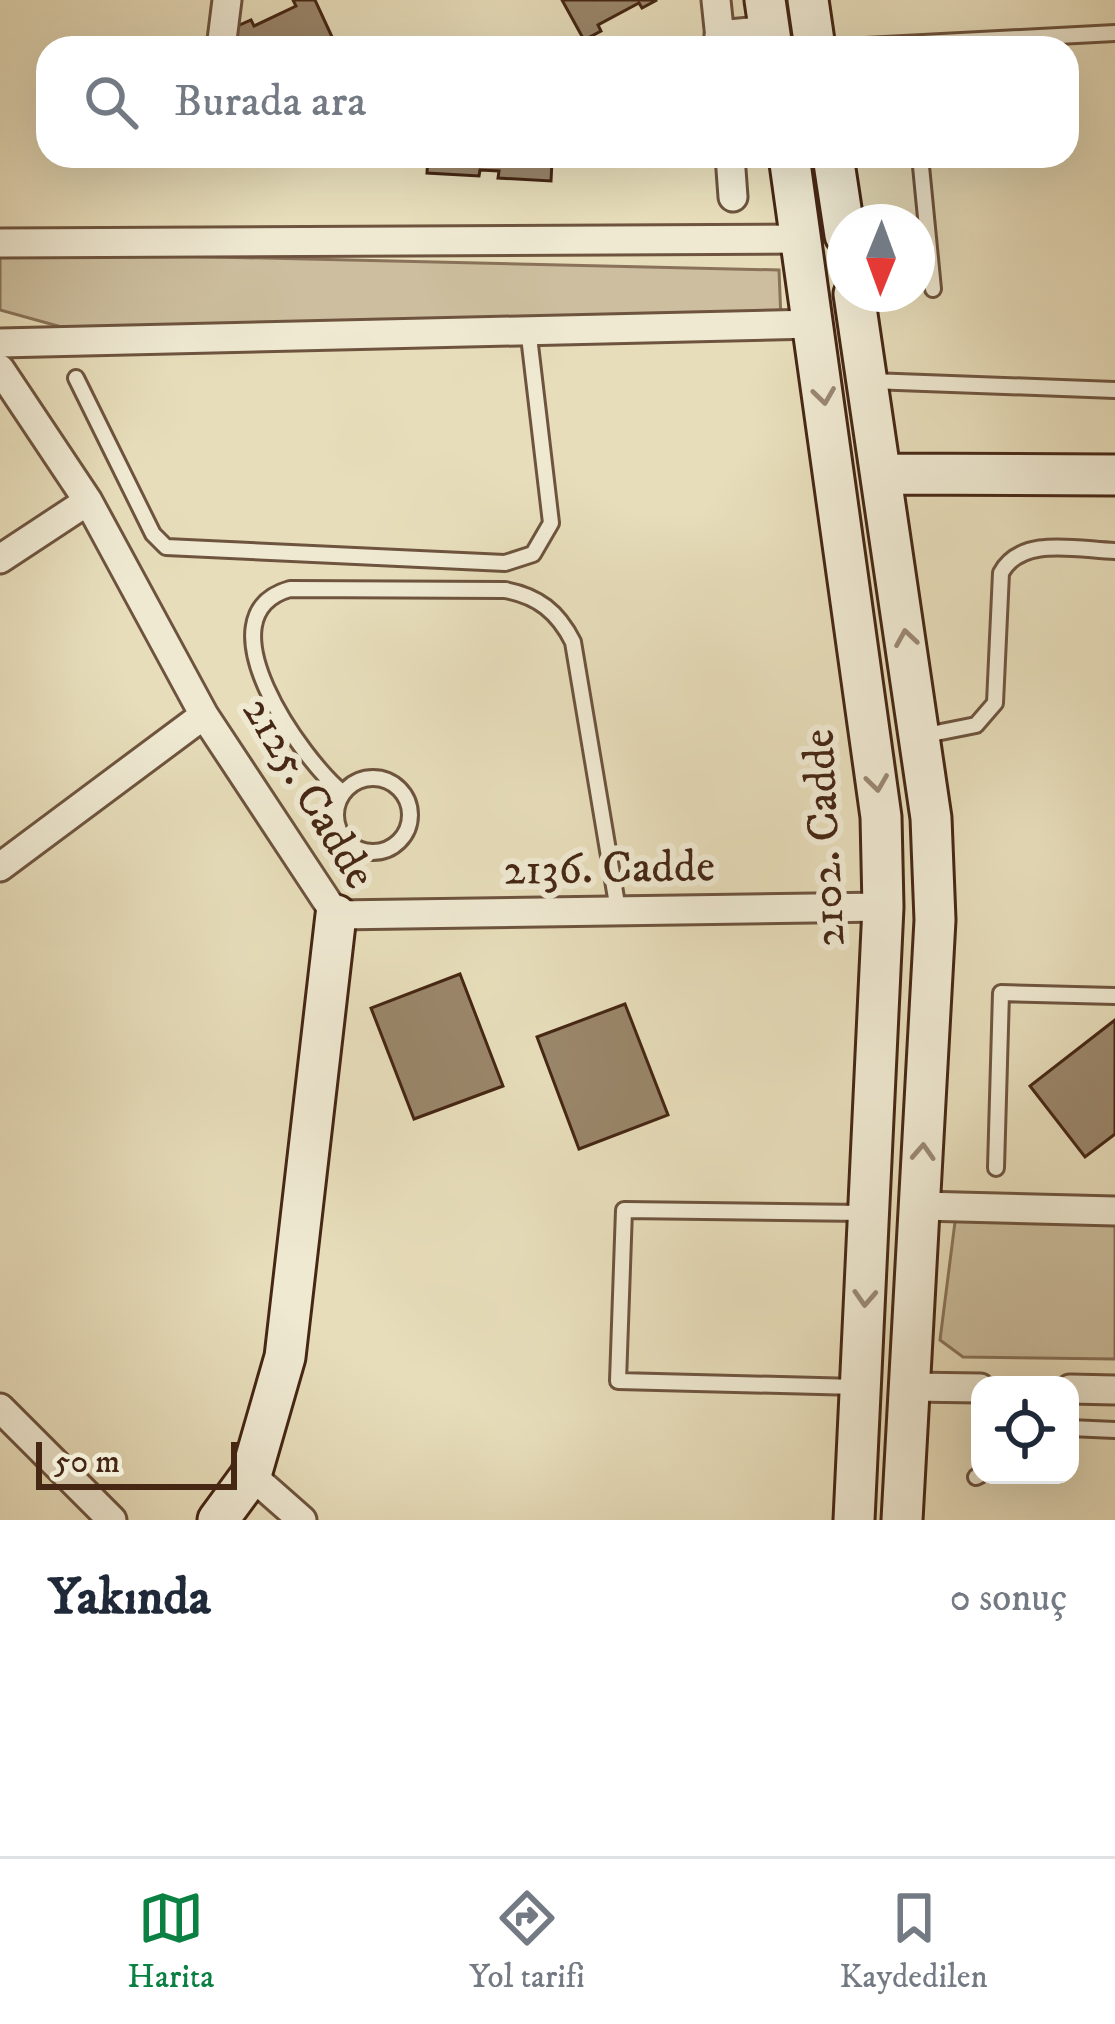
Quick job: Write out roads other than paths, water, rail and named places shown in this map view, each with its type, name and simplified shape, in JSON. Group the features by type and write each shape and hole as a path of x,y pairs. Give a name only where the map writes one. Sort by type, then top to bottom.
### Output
{"street":[{"path":"222,36 227,0"},
{"path":"716,0 720,36"},
{"path":"808,0 813,36"},
{"path":"736,36 769,26"},
{"path":"731,168 733,197"},
{"name":"2102. Cadde","path":"791,168 881,817 884,907 854,1520"},
{"path":"835,168 840,204"},
{"path":"0,243 802,239"},
{"path":"856,312 921,736 935,920 902,1520"},
{"path":"0,344 814,324"},
{"name":"2125. Cadde","path":"0,369 88,501 204,716 336,915 286,1357 250,1475 218,1520"},
{"path":"881,474 1115,475"},
{"path":"0,560 88,501"},
{"path":"0,867 204,716"},
{"name":"2136. Cadde","path":"336,915 884,907"},
{"path":"921,1205 1115,1211"},
{"path":"910,1387 971,1388"},
{"path":"1079,1389 1115,1390"},
{"path":"0,1408 112,1520"},
{"path":"250,1475 302,1520"}],"lane":[{"path":"1057,36 1115,33"},
{"path":"921,168 925,204"},
{"path":"76,378 153,534 166,547 505,562 533,554 551,523 528,328"},
{"path":"866,382 1115,390"},
{"path":"921,736 967,730 991,711 997,694 1000,574 1006,563 1032,549 1115,551"},
{"path":"343,793 310,761 256,660 251,626 262,604 290,589 506,590 536,599 559,618 573,642 618,910"},
{"path":"371,778 401,789 409,804 404,836 376,851 346,839 336,809 343,793 371,778"},
{"path":"996,1168 1001,993 1115,996"},
{"path":"861,1387 618,1381 624,1210 869,1213"},
{"path":"1079,1428 1115,1430"}]}
